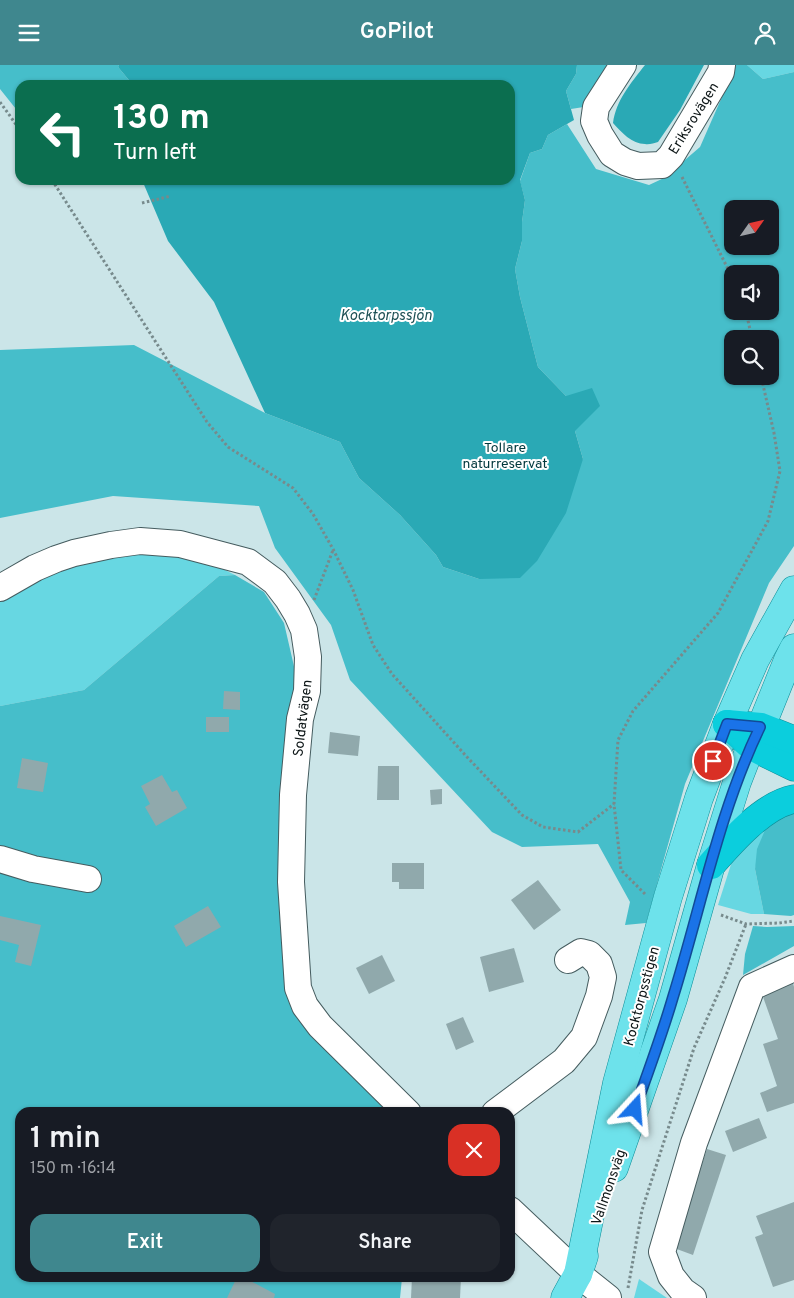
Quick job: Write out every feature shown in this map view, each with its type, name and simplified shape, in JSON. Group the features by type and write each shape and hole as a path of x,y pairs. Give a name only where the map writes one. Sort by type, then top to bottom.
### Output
{"highway":[{"path":"727,724 756,737 794,767"},
{"path":"756,737 794,740"},
{"path":"711,865 736,836 783,801 794,799"}],"main road":[{"name":"Kocktorpsstigen","path":"578,1274 617,1083 668,897 699,797 727,724 755,660 794,590"},
{"name":"Vallmonsväg","path":"578,1274 673,999 737,782 794,648"},
{"path":"565,1298 578,1274"}],"street":[{"name":"Eriksrovägen","path":"623,65 596,107 594,121 612,154 625,162 638,166 662,165 671,155 721,72 722,65"},
{"name":"Soldatvägen","path":"0,588 35,567 56,559 111,545 140,541 180,544 248,562 275,582 297,614 304,630 308,657 306,691 300,719 293,795 291,882 298,989 305,1006 320,1027 402,1107"},
{"path":"0,859 33,869 88,879"},
{"path":"503,1107 564,1061 584,1037 603,977 599,964 589,954 580,953 568,960"},
{"path":"693,1298 683,1291 671,1276 662,1253 694,1143 752,987 794,968"},
{"path":"515,1215 578,1274 618,1295"}],"path":[{"path":"0,101 15,123"},
{"path":"671,155 726,265"},
{"path":"55,185 207,422 228,447 293,488 313,514 334,549 373,645 392,674 522,815 542,827 578,832 614,804"},
{"path":"142,203 171,196"},
{"path":"647,897 621,870 614,804 618,740 633,711 718,613 768,521 780,471 763,385"},
{"path":"304,630 334,549"},
{"path":"715,913 746,924 794,921"},
{"path":"618,1295 642,1210 694,1048 725,978 746,924"}],"shaded area":[{"path":"0,65 119,65 118,67 129,80 15,80 15,108 0,89"},
{"path":"577,65 616,65 590,106 571,109 566,91 576,74"},
{"path":"736,65 747,65 763,79 794,72 794,546 769,583 685,784 646,923 625,925 630,902 598,844 522,847 492,832 350,680 331,625 275,548 259,506 113,496 0,518 0,350 134,345 265,413 340,442 359,478 400,515 436,555 443,567 479,579 583,459 566,396 538,367 520,297 515,269 522,241 525,200 520,181 530,153 542,149 548,135 567,124 596,169 649,185 664,178 700,147"},
{"path":"747,65 794,65 794,72 763,79"},
{"path":"141,547 207,561 235,575 219,576 84,690 0,706 0,596 37,575"},
{"path":"235,575 264,592 284,623 296,675 287,989 390,1107 15,1107 15,1282 402,1282 400,1298 0,1298 0,706 84,690 219,576"},
{"path":"794,807 794,915 764,914 755,869 757,849 768,823"},
{"path":"768,823 755,869 764,914 751,914 718,905 734,855"},
{"path":"753,926 794,926 794,946 743,975 745,954"},
{"path":"639,1279 667,1298 634,1298"}],"water":[{"name":"Kocktorpssjön","path":"119,65 577,65 576,74 566,91 574,120 548,135 542,149 530,153 520,180 525,200 522,241 515,269 520,297 538,367 566,396 592,388 600,406 575,431 583,459 566,513 537,561 520,578 479,579 443,567 436,555 400,515 359,478 340,442 265,413 214,302 168,241 144,185 515,185 515,80 129,80 118,67"},
{"path":"645,65 704,65 680,110 658,142 648,144 631,140 613,123 621,99"}],"building":[{"path":"224,691 240,692 240,710 223,709"},
{"path":"206,717 229,717 229,732 206,732"},
{"path":"330,732 360,736 358,756 328,753"},
{"path":"22,758 48,763 43,792 17,788"},
{"path":"378,766 399,766 399,800 377,800"},
{"path":"162,775 172,792 177,790 187,808 156,826 145,807 150,804 141,786"},
{"path":"442,789 442,804 431,805 430,790"},
{"path":"392,863 424,863 424,889 399,889 399,882 392,882"},
{"path":"538,880 561,910 534,930 511,900"},
{"path":"208,906 221,927 186,947 174,926"},
{"path":"0,916 41,925 31,966 15,962 19,945 0,940"},
{"path":"514,948 524,982 489,992 480,957"},
{"path":"382,955 395,981 369,994 356,968"},
{"path":"793,983 794,1103 767,1112 760,1093 777,1086 763,1044 778,1039 762,994"},
{"path":"463,1017 474,1042 456,1050 446,1024"},
{"path":"759,1118 767,1138 733,1152 725,1131"},
{"path":"707,1149 726,1155 693,1255 674,1248"},
{"path":"794,1202 794,1280 773,1287 755,1237 763,1234 756,1216"},
{"path":"235,1282 252,1282 275,1294 274,1298 227,1298"},
{"path":"412,1282 461,1282 460,1298 411,1298"}],"route":[{"path":"635,1109 673,999 737,782 760,727 727,724 713,761"}],"park label":[{"name":"Tollare naturreservat","path":"505,456"}]}
